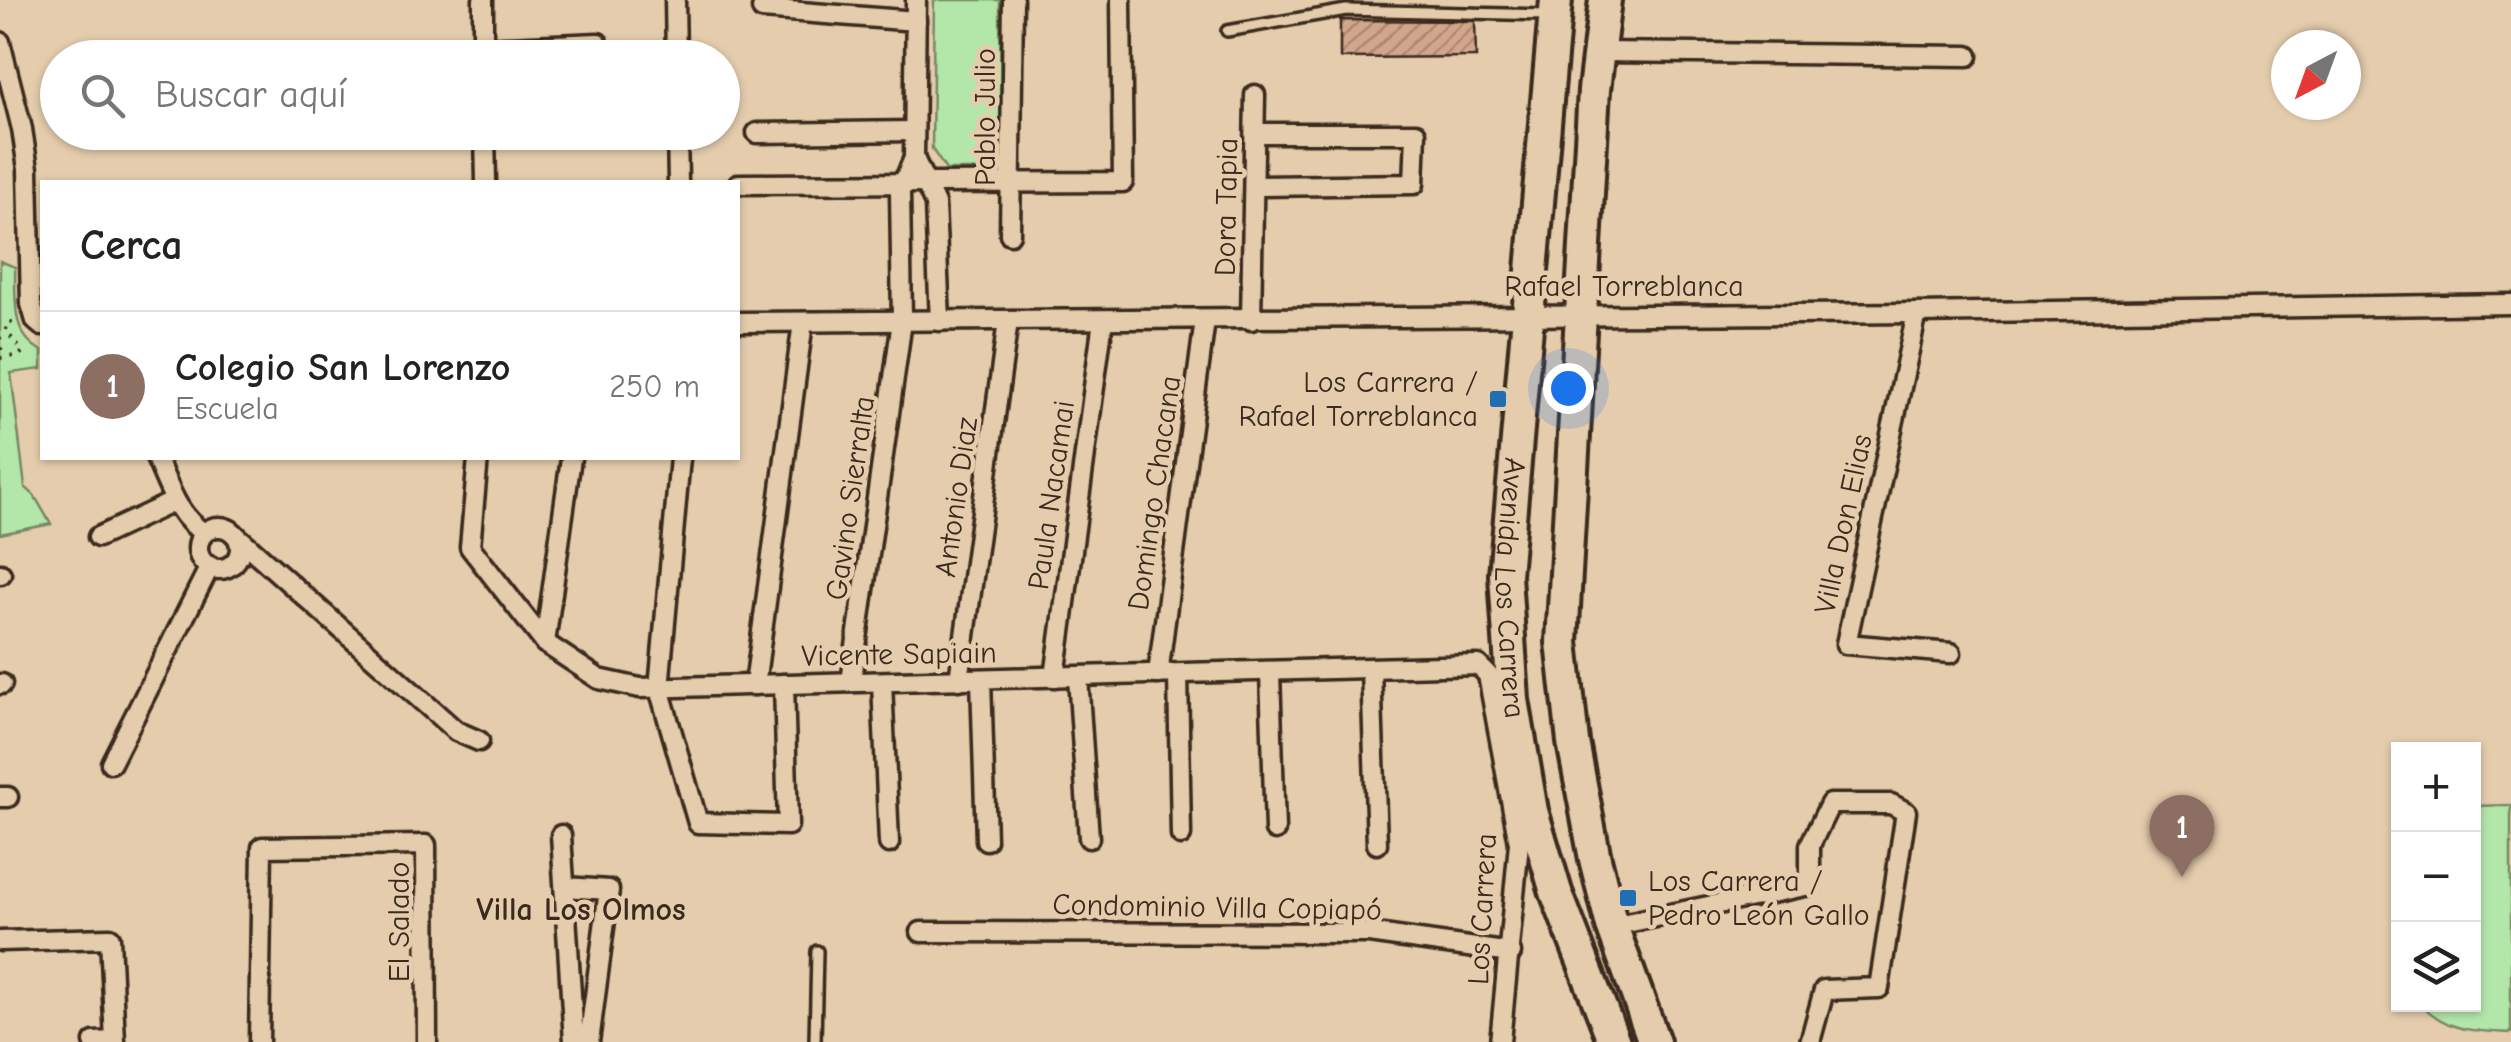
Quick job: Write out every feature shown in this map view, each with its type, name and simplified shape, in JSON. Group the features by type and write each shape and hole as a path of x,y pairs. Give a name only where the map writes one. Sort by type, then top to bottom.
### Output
{"main road":[{"name":"Avenida Los Carrera","path":"1605,0 1594,90 1562,642 1581,791 1612,926 1654,1042"},
{"name":"Avenida Los Carrera","path":"1556,8 1505,574 1522,770 1542,852 1614,1042"}],"street":[{"path":"483,0 483,40"},
{"path":"675,0 676,40"},
{"path":"916,0 914,158 935,204 940,321"},
{"name":"Pablo Julio","path":"1010,234 1013,0"},
{"path":"740,184 1123,182 1121,0"},
{"path":"762,8 916,21"},
{"path":"0,42 28,169 31,304 39,323"},
{"path":"1599,52 1968,56"},
{"name":"Dora Tapia","path":"1252,320 1256,94"},
{"path":"0,130 22,130"},
{"path":"758,133 914,131"},
{"path":"1256,133 1416,133 1414,184 1256,186"},
{"path":"485,150 486,180"},
{"path":"677,150 678,180"},
{"name":"Gavino Sierralta","path":"851,682 902,322 900,192 914,158"},
{"name":"Rafael Torreblanca","path":"740,322 1252,320 2511,304"},
{"name":"Villa Don Elias","path":"1918,313 1846,644 1951,653"},
{"name":"Paula Nacamai","path":"1055,677 1102,320"},
{"name":"Domingo Chacana","path":"1158,674 1205,320"},
{"name":"Antonio Diaz","path":"959,680 1008,321"},
{"path":"756,685 803,322"},
{"path":"157,460 190,524 204,533"},
{"name":"Vicente Sapiain","path":"478,460 470,547 545,642 599,679 640,688 1478,666"},
{"path":"545,642 572,460"},
{"path":"680,460 660,688 698,824 788,826 784,684"},
{"path":"98,537 176,501"},
{"path":"230,530 239,541 239,555 226,567 210,566 199,553 204,533 216,527 230,530 456,731 479,741"},
{"path":"111,763 210,566"},
{"name":"Los Carrera","path":"1478,666 1488,676 1519,844 1500,1042"},
{"path":"1371,669 1377,844"},
{"path":"1270,672 1276,830"},
{"path":"1178,674 1181,835"},
{"path":"1078,676 1089,838"},
{"path":"981,679 986,840"},
{"path":"882,682 889,843"},
{"path":"1612,926 1810,884 1810,845 1830,804 1891,804 1906,812 1879,988 1824,990 1810,1042"},
{"path":"561,835 574,1042"},
{"name":"El Salado","path":"259,1042 262,847 426,845 427,1042"},
{"path":"566,888 608,890 590,1042"},
{"name":"Condominio Villa Copiapó","path":"921,932 1369,933 1510,953"},
{"path":"0,941 110,938 115,1041 94,1042"}],"lane":[{"path":"1227,31 1346,10 1556,8"},
{"path":"815,1042 817,951"}],"path":[{"path":"0,337 1,358 18,356 24,352 11,339 7,323 39,323"}],"green space":[{"path":"934,0 1000,0 1001,170 946,170 932,149"},
{"path":"0,261 15,267 20,326 40,350 40,369 11,373 25,487 51,524 0,534"},
{"path":"2511,805 2511,1033 2463,1028 2430,1012 2481,1012 2481,806"}],"building":[{"path":"1340,20 1475,21 1476,57 1340,58"}],"place":[{"name":"Los Carrera / Rafael Torreblanca","path":"1498,399"},
{"name":"Colegio San Lorenzo","path":"2182,877"},
{"name":"Los Carrera / Pedro León Gallo","path":"1628,898"}],"district":[{"name":"Villa Los Olmos","path":"581,909"}]}
